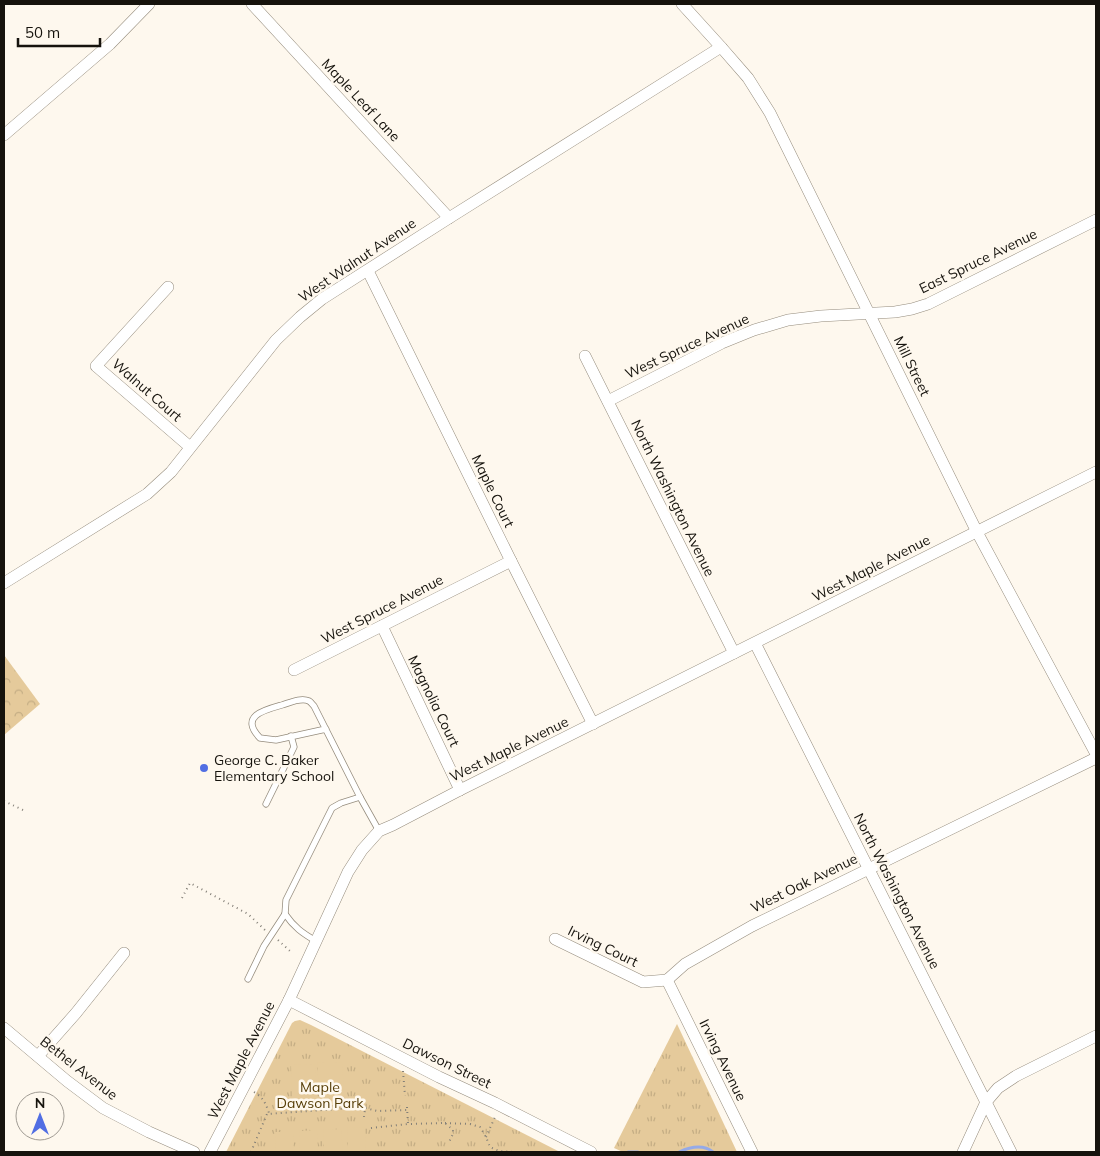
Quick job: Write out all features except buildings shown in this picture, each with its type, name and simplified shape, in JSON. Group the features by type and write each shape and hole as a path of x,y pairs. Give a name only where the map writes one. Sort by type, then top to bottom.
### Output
{"street":[{"path":"4,135 110,44 149,4"},
{"name":"Maple Leaf Lane","path":"252,4 449,218"},
{"name":"Mill Street","path":"682,4 748,78 770,113 977,532 1096,756"},
{"name":"West Walnut Avenue","path":"4,583 147,494 171,472 276,340 322,299 721,47"},
{"name":"East Spruce Avenue","path":"869,313 896,312 928,304 1096,220"},
{"name":"Maple Court","path":"368,271 593,724"},
{"name":"Walnut Court","path":"168,287 96,366 190,447"},
{"name":"West Spruce Avenue","path":"608,401 722,343 754,330 788,320 869,313"},
{"name":"North Washington Avenue","path":"585,356 734,653"},
{"name":"West Maple Avenue","path":"210,1152 289,1000 348,872 362,850 379,831 1096,472"},
{"name":"West Spruce Avenue","path":"294,670 511,560"},
{"name":"Magnolia Court","path":"382,626 460,790"},
{"name":"North Washington Avenue","path":"755,643 1011,1152"},
{"name":"West Oak Avenue","path":"667,980 685,964 752,926 1096,756"},
{"name":"Irving Court","path":"555,939 643,982 667,980"},
{"path":"38,1056 124,953"},
{"name":"Irving Avenue","path":"667,980 752,1152"},
{"name":"Dawson Street","path":"289,1000 591,1152"},
{"name":"Bethel Avenue","path":"4,1028 103,1108 149,1132 194,1152"},
{"path":"963,1152 986,1102 998,1088 1016,1076 1096,1036"}],"lane":[{"path":"326,729 276,740 260,738 254,732 252,724 255,716 262,711 300,700 308,700 314,706 326,729 360,797 379,831"},
{"path":"266,804 294,747 291,736"},
{"path":"248,979 264,946 285,914 286,900 332,808 360,797"},
{"path":"285,914 293,925 316,941"}],"path":[{"path":"4,801 23,810"},
{"path":"182,898 190,883 248,914 265,930"},
{"path":"277,940 292,952"},
{"path":"403,1071 406,1096"},
{"path":"254,1092 265,1102 269,1113"},
{"path":"364,1117 365,1108"},
{"path":"251,1152 264,1120 269,1113 365,1108 377,1111 407,1108 408,1124"},
{"path":"486,1137 495,1117"},
{"path":"445,1123 453,1130 449,1142"},
{"path":"371,1128 408,1124 470,1124 480,1127 490,1147 499,1151 514,1152"}],"green space":[{"path":"4,655 40,704 4,735"},
{"name":"Maple Dawson Park","path":"300,1020 560,1152 226,1152 292,1023"},
{"path":"677,1024 737,1152 623,1152 614,1148"},
{"path":"342,1062 345,1104 320,1106 317,1063"},
{"path":"315,1064 317,1106 292,1107 291,1065"},
{"path":"365,1127 366,1152 348,1152 347,1128"},
{"path":"341,1129 343,1152 324,1152 323,1130"},
{"path":"317,1130 318,1152 300,1152 299,1131"},
{"path":"275,1132 293,1132 294,1152 276,1152"}],"waterway":[{"path":"679,1152 696,1147 709,1149 713,1152"},
{"path":"628,1152 638,1152"}],"place":[{"name":"George C. Baker Elementary School","path":"204,768"}]}
